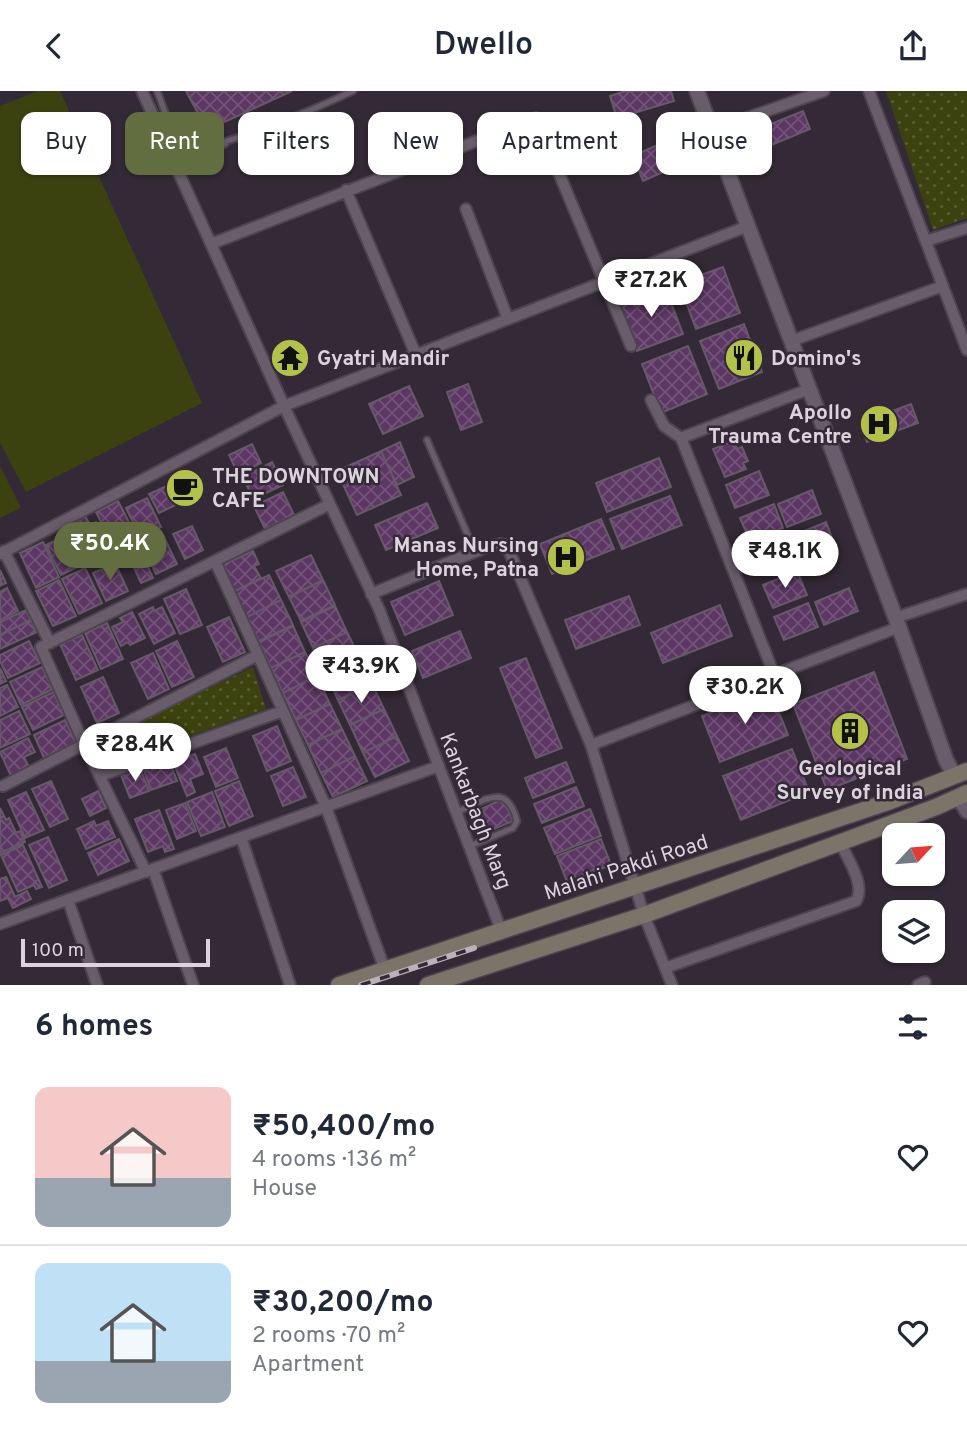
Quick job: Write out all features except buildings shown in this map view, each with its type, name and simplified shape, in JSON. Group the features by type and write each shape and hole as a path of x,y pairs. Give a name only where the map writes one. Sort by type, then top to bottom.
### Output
{"main road":[{"name":"Malahi Pakdi Road","path":"339,985 888,801 963,771"},
{"path":"428,985 446,982 644,915 840,842 964,800"}],"street":[{"name":"Kankarbagh Marg","path":"142,91 152,112"},
{"path":"698,91 706,112"},
{"path":"764,112 824,91"},
{"path":"869,91 967,350"},
{"path":"211,244 536,118 631,345"},
{"name":"Kankarbagh Marg","path":"180,175 371,594 501,930"},
{"path":"729,175 897,622 946,761 963,771"},
{"path":"346,190 416,355"},
{"path":"466,209 508,319"},
{"path":"50,643 2,552 284,406 748,226"},
{"path":"926,241 967,228"},
{"path":"791,341 943,286"},
{"path":"681,438 809,389"},
{"path":"651,400 664,426 681,438 774,674"},
{"path":"193,985 149,871 84,744 41,647 330,504"},
{"path":"371,594 497,544 507,547 591,745 644,915 672,985"},
{"path":"215,561 326,807 385,970"},
{"path":"591,745 774,674 967,594"},
{"path":"1,784 258,655"},
{"path":"100,776 283,711"},
{"path":"0,924 439,766"},
{"path":"241,837 290,985"},
{"path":"665,968 856,901 859,897 859,885 840,842"},
{"path":"68,899 97,985"}],"lane":[{"path":"157,91 177,135 184,143 197,148 231,141"},
{"path":"224,144 353,91"},
{"path":"427,440 475,552"},
{"path":"457,812 499,796 507,799 513,809 517,821 513,828 469,846"}],"green space":[{"path":"38,91 60,91 70,112 21,112 21,175 98,175 202,403 26,492 0,443 0,106"},
{"path":"886,91 967,91 967,218 933,230"},
{"path":"0,466 21,508 0,518"},
{"path":"253,667 266,709 110,765 97,742"}],"railway":[{"path":"361,985 474,948"}],"place":[{"name":"Gyatri Mandir","path":"290,358"},
{"name":"Domino's","path":"744,358"},
{"name":"Apollo Trauma Centre","path":"879,424"},
{"name":"THE DOWNTOWN CAFE","path":"185,488"},
{"name":"Manas Nursing Home, Patna","path":"566,557"},
{"name":"Geological Survey of india","path":"850,731"}]}
